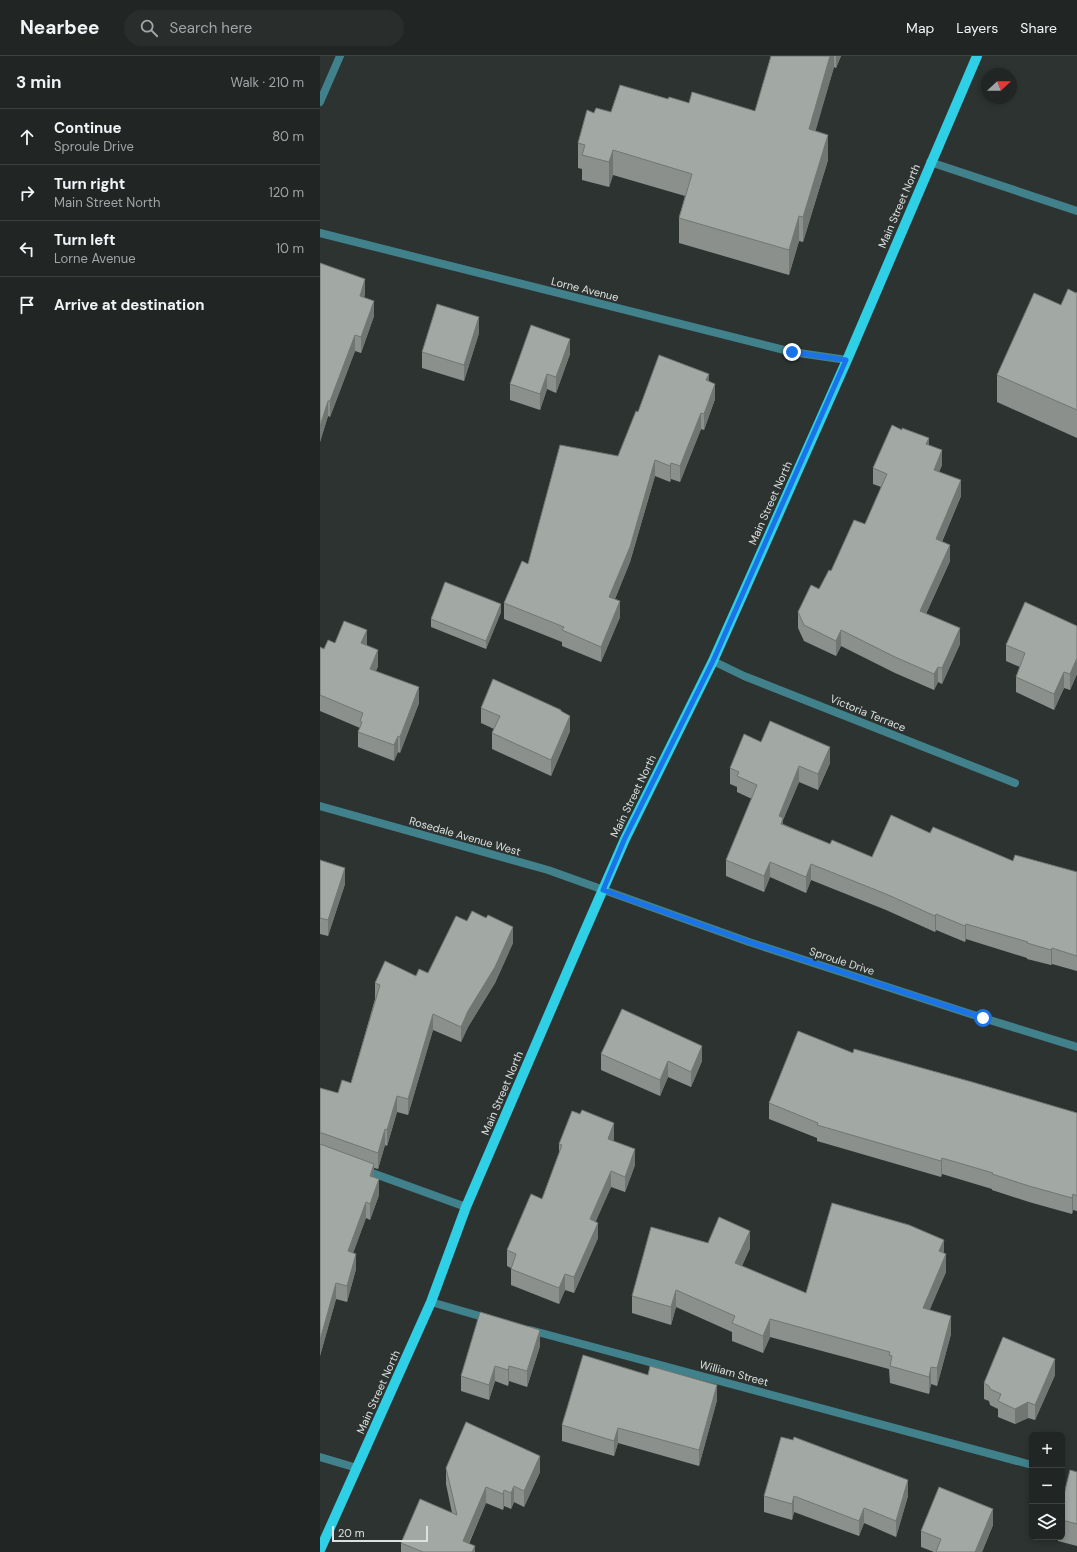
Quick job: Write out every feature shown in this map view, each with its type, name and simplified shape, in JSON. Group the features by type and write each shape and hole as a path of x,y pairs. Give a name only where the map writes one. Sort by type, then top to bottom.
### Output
{"main road":[{"name":"Main Street North","path":"320,1550 431,1302 466,1207 625,838 713,661 846,360 930,162 977,56"}],"street":[{"path":"320,102 340,56"},
{"path":"930,162 1077,212"},
{"name":"Lorne Avenue","path":"320,233 792,352 846,360"},
{"name":"Victoria Terrace","path":"713,661 744,676 1015,784"},
{"name":"Rosedale Avenue West","path":"320,806 548,870 603,890"},
{"name":"Sproule Drive","path":"603,890 749,942 1077,1047"},
{"path":"357,1168 466,1207"},
{"path":"431,1302 501,1322"},
{"name":"William Street","path":"524,1328 1029,1464"},
{"path":"320,1457 357,1468"}],"building":[{"path":"771,56 830,56 809,129 828,135 803,217 799,216 789,250 679,218 692,174 613,150 609,162 582,155 585,145 578,143 587,110 594,113 596,108 611,112 620,85 668,99 669,97 689,103 692,92 755,111"},
{"path":"320,263 365,279 360,296 374,301 361,337 355,335 330,401 328,401 320,426"},
{"path":"1068,289 1076,293 1077,292 1077,410 997,375 1034,293 1061,305"},
{"path":"437,304 479,317 464,365 422,352"},
{"path":"531,325 570,339 556,377 547,374 540,394 510,384"},
{"path":"659,355 709,374 706,380 715,384 704,414 701,413 680,466 671,463 670,466 655,460 630,547 609,597 620,601 601,647 562,630 564,627 504,603 522,561 528,564 560,445 618,456 636,411 638,412"},
{"path":"892,425 902,430 902,428 929,438 926,444 942,450 934,470 961,480 936,539 950,545 920,611 960,628 942,668 938,667 934,674 895,657 841,630 836,641 804,625 798,612 811,585 819,589 829,570 831,571 854,520 865,524 887,474 873,468"},
{"path":"445,582 501,604 486,641 431,619"},
{"path":"1025,602 1077,626 1077,658 1070,674 1064,672 1054,694 1016,677 1025,653 1006,645"},
{"path":"344,621 367,630 361,643 378,650 370,669 419,687 400,737 398,736 394,745 358,732 362,722 360,721 363,713 320,695 320,647 324,649 328,640 335,643"},
{"path":"493,679 561,710 570,716 551,760 492,733 500,716 481,708"},
{"path":"770,721 830,747 818,774 799,766 779,816 783,818 781,824 830,844 832,840 872,857 891,815 930,833 933,827 1013,861 1015,855 1077,872 1077,956 1052,948 1051,950 966,924 965,926 936,914 935,916 886,894 811,864 806,877 770,862 764,876 726,860 757,785 737,776 739,772 730,768 744,734 761,742"},
{"path":"320,860 345,868 328,920 320,918"},
{"path":"472,911 486,918 488,915 513,927 495,967 468,1011 461,1027 433,1014 408,1099 397,1096 387,1130 385,1129 378,1153 320,1133 320,1088 338,1093 342,1080 351,1083 380,985 375,983 385,961 416,976 419,969 428,973 456,916 467,921"},
{"path":"622,1009 702,1046 691,1072 668,1061 660,1080 601,1054"},
{"path":"798,1031 853,1053 854,1049 1077,1113 1077,1196 1073,1194 1072,1198 942,1158 941,1161 817,1125 818,1123 769,1103"},
{"path":"582,1110 614,1123 608,1139 635,1149 625,1177 611,1171 590,1219 598,1223 574,1277 565,1274 559,1288 511,1269 516,1254 507,1250 531,1194 542,1199 562,1145 559,1144 572,1111 580,1114"},
{"path":"320,1144 374,1164 370,1176 379,1179 370,1204 366,1202 348,1251 356,1254 347,1286 336,1283 320,1340"},
{"path":"832,1203 909,1225 944,1240 939,1251 946,1254 923,1308 951,1316 937,1368 931,1367 929,1377 890,1366 892,1356 889,1355 890,1352 770,1319 763,1336 732,1323 735,1316 676,1290 671,1307 632,1296 651,1227 708,1243 719,1217 750,1231 735,1263 806,1293"},
{"path":"480,1312 540,1330 527,1371 509,1366 508,1370 495,1366 489,1385 461,1376"},
{"path":"1003,1337 1055,1359 1035,1405 1028,1402 1015,1409 998,1401 1001,1394 990,1389 989,1386 984,1383"},
{"path":"583,1355 648,1375 650,1366 717,1385 699,1450 618,1428 614,1441 562,1425"},
{"path":"466,1422 540,1456 524,1491 514,1486 511,1493 504,1490 503,1494 486,1487 463,1541 475,1546 472,1552 423,1552 401,1543 420,1499 457,1515 446,1468"},
{"path":"781,1437 793,1440 794,1437 908,1480 896,1521 864,1508 859,1521 794,1496 792,1504 764,1496"},
{"path":"1070,1470 1077,1472 1077,1524 1065,1521 1065,1490"},
{"path":"939,1487 993,1509 975,1552 936,1552 941,1539 921,1531"}],"route":[{"path":"792,352 846,360 713,661 625,838 603,890 749,942 983,1018"}]}
